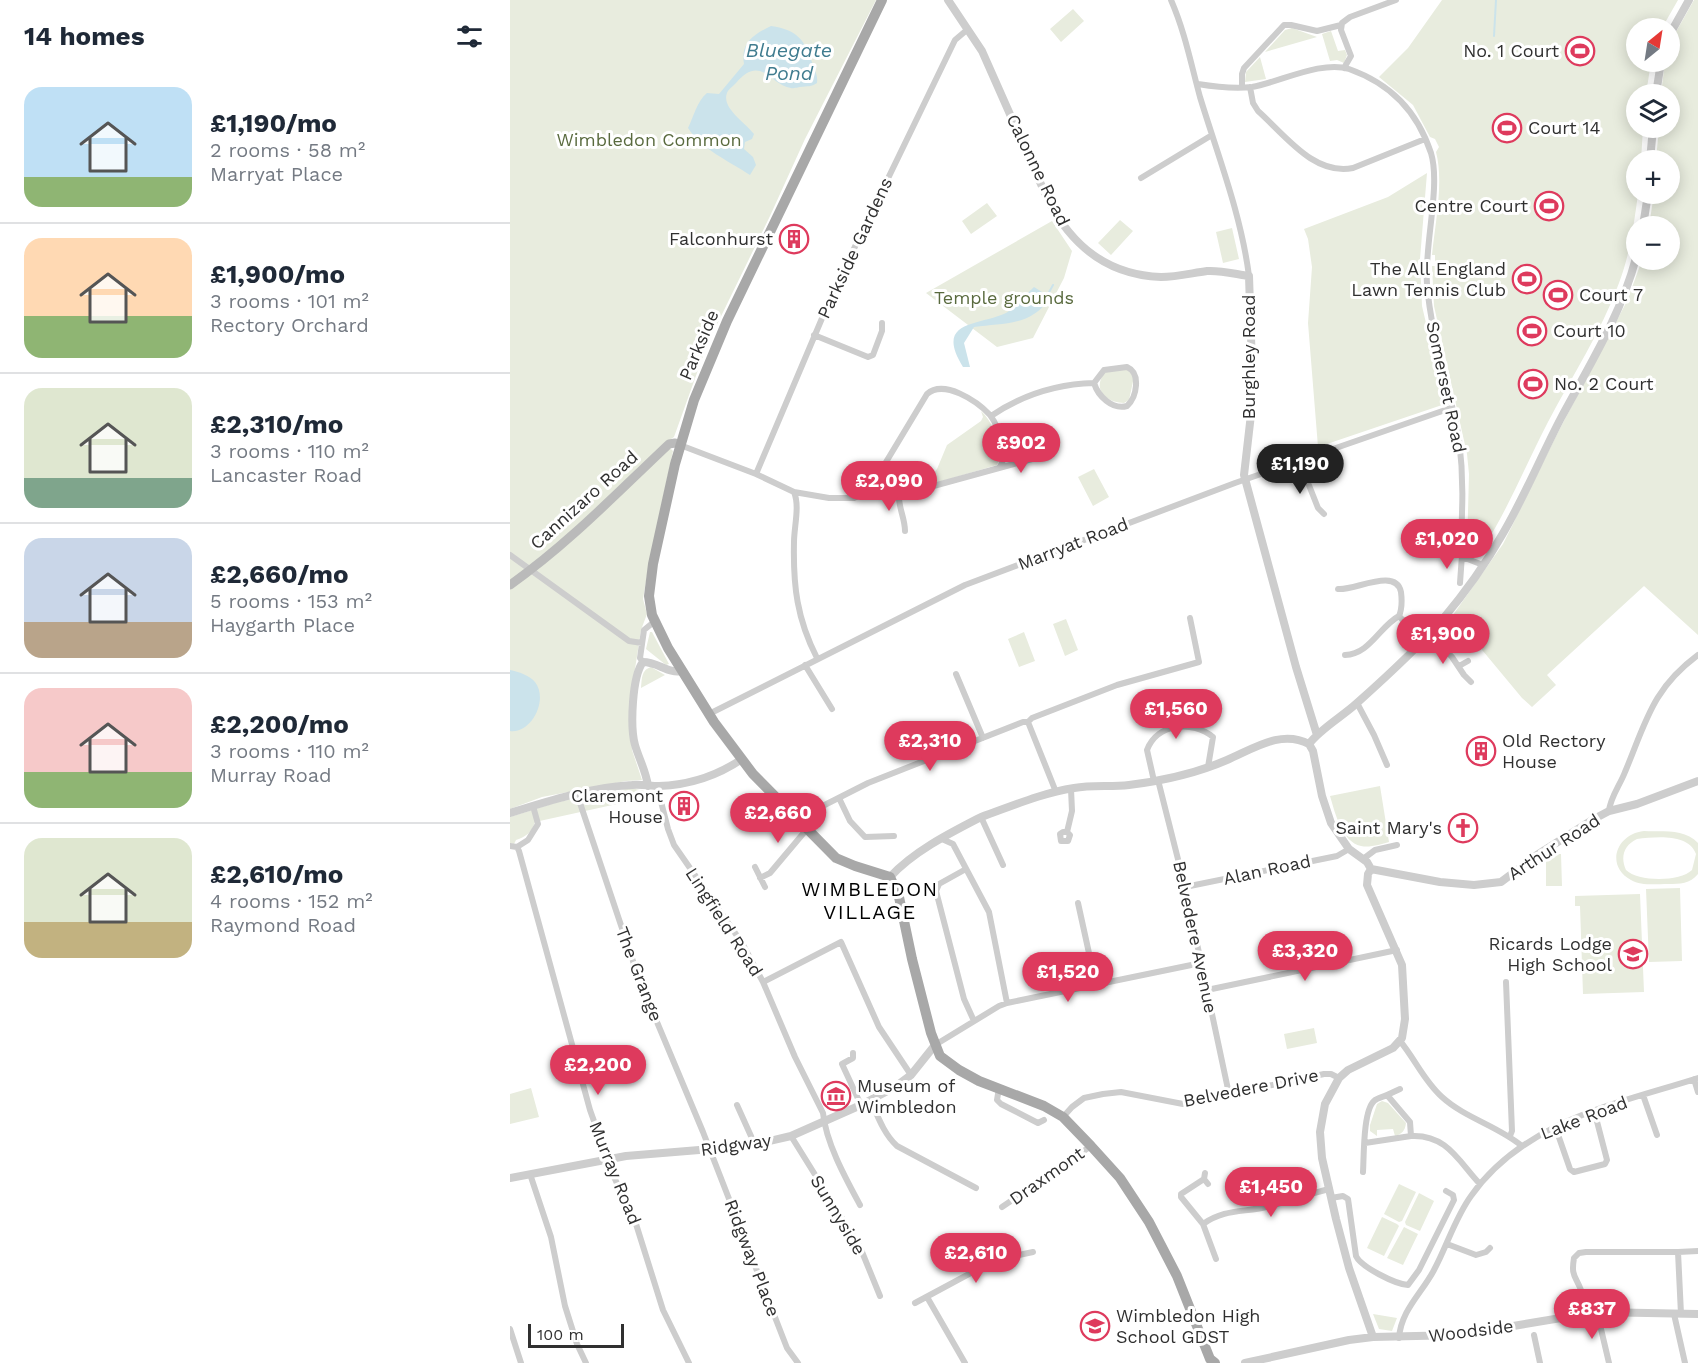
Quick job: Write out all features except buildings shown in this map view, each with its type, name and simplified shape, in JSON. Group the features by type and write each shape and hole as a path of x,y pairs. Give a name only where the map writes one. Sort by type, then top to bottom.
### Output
{"main road":[{"name":"Parkside","path":"882,0 727,321 694,399 680,446 650,582 650,607 682,671 741,759 762,784 833,855 842,861 890,877"},
{"name":"Cannizaro Road","path":"510,585 583,526 669,444 675,443 680,446"},
{"path":"890,877 899,897 912,958 940,1056 959,1070 1044,1106 1063,1117 1120,1178 1149,1222 1177,1276 1211,1362"}],"street":[{"name":"Calonne Road","path":"948,0 982,51 1059,221 1086,250 1108,265 1141,275 1173,276 1216,271 1249,276"},
{"path":"1171,0 1181,25 1198,84"},
{"path":"1242,87 1244,68 1282,26 1291,25 1317,31 1341,25 1350,17 1396,0"},
{"path":"1677,18 1689,0"},
{"path":"1341,25 1351,56 1344,68"},
{"name":"Parkside Gardens","path":"756,474 834,290 955,40 968,28"},
{"name":"Somerset Road","path":"1198,84 1227,89 1250,87 1329,68 1344,68 1372,79 1400,99 1413,114 1432,156 1434,172 1427,251 1427,282 1434,331 1462,464 1460,583"},
{"name":"Burghley Road","path":"1198,84 1241,230 1249,276 1253,397 1245,480 1317,735"},
{"path":"1250,87 1253,103 1258,111 1312,160 1332,169 1353,168 1425,139"},
{"path":"1141,178 1212,135"},
{"path":"1309,744 1357,703 1442,621 1484,565 1503,534 1612,321 1626,293 1633,270"},
{"path":"814,335 868,357 873,355 882,331 882,323"},
{"path":"1127,367 1136,375 1132,399 1123,407 1101,398 1094,383 1104,370 1127,367"},
{"path":"990,416 1006,406 1044,390 1074,383 1094,383"},
{"path":"680,446 756,474 794,492 845,500 863,494 874,482 927,394 940,388 969,399 990,416 998,428 1002,443 1004,459 999,468"},
{"name":"Marryat Road","path":"710,714 965,585 1299,460 1452,408"},
{"path":"874,482 899,494 922,490 1036,458"},
{"path":"1299,460 1318,508 1324,514"},
{"path":"794,492 796,502 793,558 795,592 802,625 817,658"},
{"path":"899,494 898,503 905,531"},
{"path":"510,555 629,641 642,643"},
{"path":"1462,555 1484,565"},
{"path":"1345,599 1342,590 1378,580 1395,583 1401,594 1399,616 1422,641"},
{"path":"1352,663 1348,655 1373,642 1391,620 1399,616"},
{"path":"797,819 868,783 1023,722 1029,722 1032,718 1117,685 1200,666 1190,618"},
{"path":"643,662 640,658 646,627 655,621"},
{"path":"1429,633 1471,682"},
{"path":"1610,811 1611,800 1655,701 1675,674 1698,655"},
{"path":"643,662 652,662 671,671 682,671"},
{"path":"643,662 638,668 633,705 634,743 652,786"},
{"path":"1459,666 1468,662"},
{"path":"805,665 832,709"},
{"path":"956,674 983,738"},
{"path":"1357,703 1387,765"},
{"path":"1029,722 1056,792"},
{"path":"1156,781 1147,750 1149,744 1158,734 1174,728 1183,726 1200,728 1213,737 1208,767"},
{"path":"890,877 904,864 981,817 1056,792 1128,786 1156,781 1208,767 1281,738 1294,738 1309,744 1313,751 1322,796 1331,823 1349,849 1363,859 1371,869 1367,885 1397,950 1404,978 1405,1028 1400,1041 1387,1051 1348,1070 1339,1078 1328,1096 1321,1120 1320,1144 1331,1198 1349,1268 1373,1337"},
{"path":"510,813 577,795 631,785 676,785 704,780 741,759"},
{"name":"Belvedere Avenue","path":"1156,781 1185,887 1229,1094"},
{"name":"Arthur Road","path":"1371,869 1440,882 1474,885 1501,882 1571,832 1610,811 1656,798 1698,781"},
{"name":"Lingfield Road","path":"652,786 674,845 737,935 763,982 795,1057 823,1113 824,1122 845,1176 860,1205"},
{"path":"1067,832 1072,811 1071,789"},
{"name":"The Grange","path":"577,795 639,979 710,1150"},
{"path":"839,798 850,821 865,837 894,836"},
{"path":"510,846 518,847 528,840 538,824 533,806"},
{"path":"981,817 1003,865"},
{"path":"760,878 770,873 807,829"},
{"path":"942,839 953,844 989,912 1007,1003"},
{"path":"1363,859 1376,850 1397,845"},
{"name":"Murray Road","path":"518,847 590,1110 607,1159 636,1224 663,1310 688,1363"},
{"name":"Alan Road","path":"1185,887 1337,856 1349,849"},
{"path":"755,867 765,887"},
{"path":"966,869 939,884 936,891 964,999 974,1021"},
{"path":"1077,903 1095,985"},
{"path":"763,982 840,942 879,1027 910,1075"},
{"path":"1207,990 1397,950"},
{"path":"935,1045 1007,1003 1201,963"},
{"path":"1506,982 1512,1131 1510,1136"},
{"path":"1400,1041 1421,1072 1442,1097 1460,1110 1510,1136 1522,1146"},
{"name":"Ridgway","path":"510,1178 607,1159 755,1145 791,1136 895,1088 910,1075 935,1045"},
{"path":"853,1053 853,1058 842,1064 861,1105"},
{"name":"Belvedere Drive","path":"1063,1117 1084,1098 1103,1094 1121,1092 1183,1104 1324,1074 1331,1074 1339,1078"},
{"path":"1696,1078 1698,1092"},
{"name":"Lake Road","path":"1399,1338 1401,1321 1406,1311 1431,1276 1467,1202 1497,1166 1522,1146 1555,1126 1594,1110 1696,1078"},
{"path":"999,1088 997,1100 1001,1104 1038,1123 1044,1120"},
{"path":"1363,1172 1365,1132 1370,1107 1375,1100 1400,1089"},
{"path":"1387,1095 1410,1122 1410,1136"},
{"path":"1643,1095 1657,1135"},
{"path":"871,1101 881,1125 890,1140 897,1146 976,1188"},
{"path":"737,1105 755,1145"},
{"path":"1555,1126 1570,1169 1574,1172 1605,1164 1607,1160 1594,1110"},
{"name":"Sunnyside","path":"791,1136 860,1247 880,1296"},
{"path":"1365,1143 1410,1136 1431,1137 1456,1155 1480,1184"},
{"name":"Draxmont","path":"1002,1207 1091,1146"},
{"name":"Ridgway Place","path":"710,1150 787,1348 798,1363"},
{"path":"530,1174 551,1237 567,1314 586,1363"},
{"path":"1206,1179 1181,1194 1181,1197 1203,1224 1216,1253"},
{"path":"1203,1224 1228,1212 1270,1206 1329,1189"},
{"path":"1331,1198 1343,1196 1348,1199 1359,1262 1387,1278 1408,1285 1419,1270 1454,1200 1453,1195 1446,1191"},
{"path":"1448,1244 1476,1256 1490,1248"},
{"path":"1585,1314 1580,1288 1574,1280 1572,1269 1574,1258 1579,1254 1586,1252 1698,1251"},
{"path":"915,1304 995,1260 1033,1252"},
{"path":"1678,1252 1677,1314 1685,1363"},
{"path":"927,1297 965,1363"},
{"path":"1597,1312 1610,1363"},
{"name":"Woodside","path":"1245,1363 1349,1340 1373,1337 1459,1335 1597,1312 1698,1314"},
{"path":"510,1329 520,1363"},
{"path":"1534,1335 1540,1363"}],"green space":[{"name":"Wimbledon Common","path":"510,0 876,0 805,139 707,345 674,437 671,439 670,448 673,451 649,563 643,599 647,614 641,630 629,708 632,750 642,780 542,797 510,809"},
{"name":"The All England Lawn Tennis Club","path":"1442,0 1678,0 1668,18 1626,18 1626,72 1649,72 1648,84 1626,84 1626,138 1642,138 1642,150 1626,150 1626,204 1637,204 1635,216 1626,216 1626,261 1623,272 1595,336 1548,422 1499,521 1480,553 1467,549 1469,474 1467,454 1434,306 1432,266 1435,266 1435,255 1432,255 1439,190 1436,152 1439,147 1435,139 1430,137 1413,105 1379,77 1408,48"},
{"path":"1694,0 1698,0 1698,635 1644,586 1547,675 1556,685 1532,707 1453,615 1503,544 1555,438 1627,301 1638,270 1680,270 1680,216 1651,216 1652,204 1680,204 1680,150 1657,150 1658,138 1680,138 1680,84 1662,84 1664,72 1680,72 1680,25"},
{"path":"1073,9 1084,21 1061,42 1050,29"},
{"path":"1292,28 1317,37 1265,52 1285,30"},
{"path":"1331,31 1338,51 1345,50 1347,55 1344,63 1337,60 1330,61 1322,34"},
{"path":"1260,57 1266,79 1245,82 1246,72"},
{"name":"The All England Lawn Tennis Club","path":"1427,173 1420,259 1422,306 1445,404 1318,447 1308,323 1312,267 1308,239 1304,229 1388,197"},
{"path":"987,203 997,216 971,234 962,221"},
{"path":"1120,220 1133,231 1111,255 1098,243"},
{"name":"Temple grounds","path":"1052,221 1072,251 1064,278 1033,338 997,347 926,293"},
{"path":"1232,228 1239,259 1223,263 1216,232"},
{"path":"1127,369 1134,377 1129,400 1124,403 1117,402 1102,394 1100,384 1105,372"},
{"path":"981,411 997,436 1000,452 997,465 915,489 902,490 885,482 882,475 886,471 894,477 933,474 947,445 981,421 983,417"},
{"path":"1094,469 1109,497 1093,506 1078,477"},
{"path":"1066,619 1078,650 1065,656 1053,624"},
{"path":"650,632 669,664 666,665 646,649"},
{"path":"1024,632 1035,661 1019,667 1008,639"},
{"path":"651,667 665,675 641,688 644,673"},
{"path":"1380,786 1389,842 1361,846 1354,843 1344,833 1330,796"},
{"path":"631,788 649,792 647,795 617,804 535,822 528,834 516,840 514,844 510,843 510,817 558,802"},
{"path":"1673,832 1692,838 1698,843 1698,874 1688,882 1677,884 1644,884 1631,880 1618,867 1616,859 1621,844 1634,833","holes":["1662,837 1679,839 1692,847 1696,854 1692,870 1678,877 1659,879 1632,874 1626,870 1623,856 1626,848 1637,839"]},
{"path":"1546,854 1561,854 1562,886 1546,886"},
{"path":"1680,888 1682,961 1649,962 1646,889"},
{"path":"1640,894 1644,992 1583,994 1580,906 1575,906 1575,896"},
{"path":"1314,1028 1317,1043 1287,1049 1284,1034"},
{"path":"531,1088 539,1117 510,1124 510,1094"},
{"path":"1382,1101 1388,1103 1406,1123 1400,1134 1395,1136 1393,1129 1377,1130 1377,1136 1370,1131 1377,1104"},
{"path":"1399,1184 1416,1192 1402,1221 1399,1222 1384,1214"},
{"path":"1419,1193 1434,1201 1420,1231 1406,1225 1405,1222"},
{"path":"1382,1217 1399,1226 1384,1256 1367,1248"},
{"path":"1404,1227 1418,1234 1403,1265 1387,1258"},
{"path":"1373,1314 1397,1318 1392,1331 1379,1329"}],"water":[{"name":"Bluegate Pond","path":"771,26 788,30 799,38 810,56 817,83 792,88 784,86 765,73 752,71 728,91 726,99 731,110 754,134 752,139 745,142 744,149 753,157 756,165 750,175 700,142 688,128 704,96 707,93 719,94 744,64 744,50 750,40"},
{"path":"1034,287 1050,297 1043,306 1035,313 1017,321 974,327 964,343 970,367 963,367 955,352 956,333 972,323 1006,313"},
{"path":"510,670 524,674 533,680 539,689 540,698 536,714 531,722 518,730 510,731"}],"waterway":[{"path":"1494,36 1496,0"},
{"path":"1047,296 1053,285"}],"place":[{"name":"No. 1 Court","path":"1580,51"},
{"name":"Court 14","path":"1507,128"},
{"name":"Centre Court","path":"1549,206"},
{"name":"Falconhurst","path":"794,239"},
{"name":"The All England Lawn Tennis Club","path":"1527,279"},
{"name":"Court 7","path":"1558,295"},
{"name":"Court 10","path":"1532,331"},
{"name":"No. 2 Court","path":"1533,384"},
{"name":"Old Rectory House","path":"1481,751"},
{"name":"Claremont House","path":"684,806"},
{"name":"Saint Mary's","path":"1463,828"},
{"name":"Ricards Lodge High School","path":"1633,954"},
{"name":"Museum of Wimbledon","path":"836,1096"},
{"name":"Wimbledon High School GDST","path":"1095,1326"}],"district":[{"name":"WIMBLEDON VILLAGE","path":"870,900"}]}
